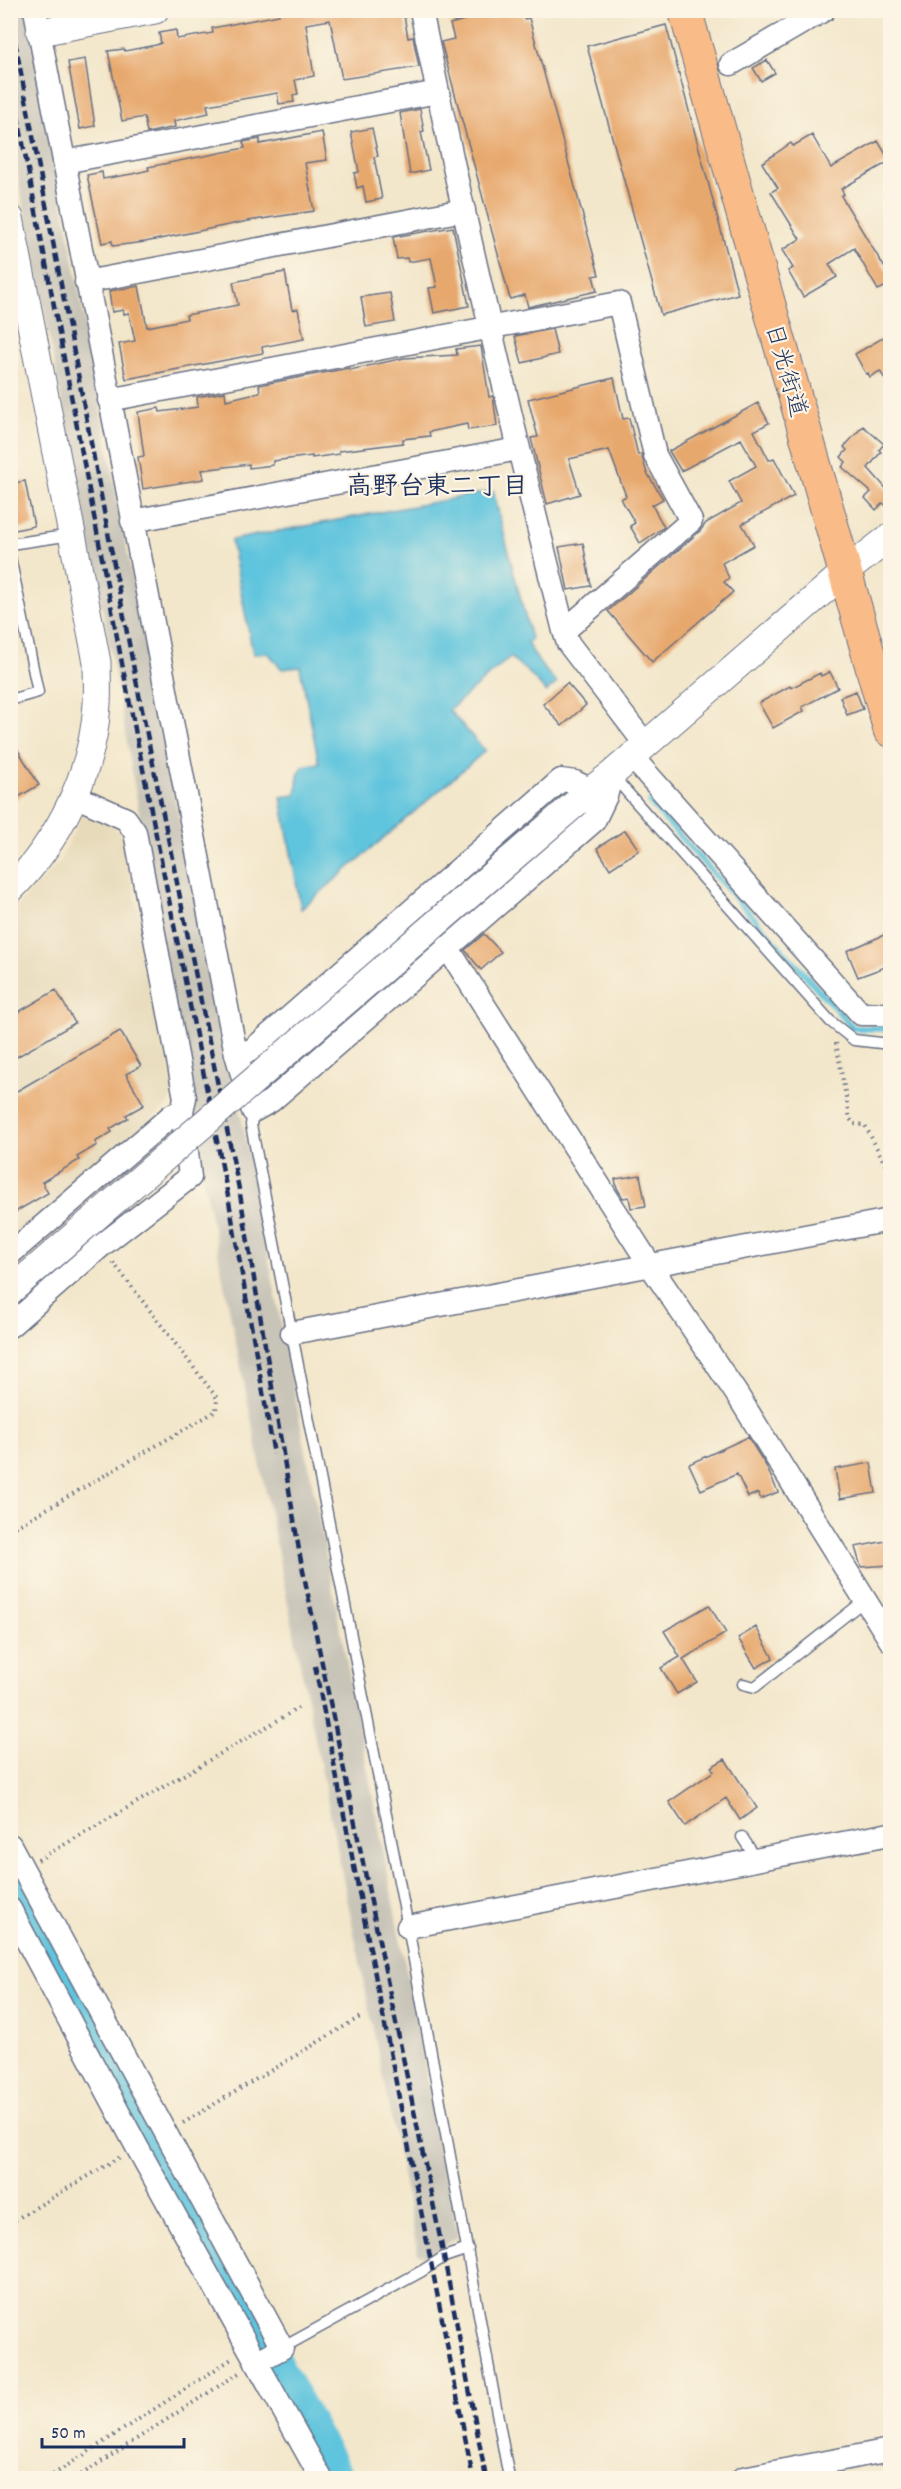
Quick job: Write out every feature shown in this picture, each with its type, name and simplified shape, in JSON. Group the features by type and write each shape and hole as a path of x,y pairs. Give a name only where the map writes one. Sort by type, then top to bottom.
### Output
{"highway":[{"name":"日光街道","path":"685,10 891,730"}],"street":[{"path":"155,10 38,18 86,282 236,1054 253,1111 271,1101 594,821 606,796 630,759"},
{"path":"421,10 518,449 568,643 630,759 861,1014 891,1014"},
{"path":"731,64 825,10"},
{"path":"64,162 438,92"},
{"path":"86,282 464,210"},
{"path":"10,218 20,313 72,535 97,662 97,704 92,738 75,796 48,844 10,890"},
{"path":"109,400 619,303 656,455 691,521 564,631"},
{"path":"132,521 518,449"},
{"path":"10,1290 845,572 891,537"},
{"path":"236,1054 252,1050 561,780 575,782 591,790"},
{"path":"10,1326 101,1246 190,1177 182,1111 185,1098 135,831 126,819 75,796"},
{"path":"447,947 650,1265 738,1396 891,1640"},
{"path":"10,1254 172,1115 182,1111"},
{"path":"292,1333 891,1220"},
{"path":"408,1927 891,1834"},
{"path":"10,1845 165,2134 321,2478"},
{"path":"10,1909 137,2146 265,2354"},
{"path":"743,2478 891,2450"}],"lane":[{"path":"10,544 72,535"},
{"path":"10,557 15,605 39,692 10,700"},
{"path":"630,759 836,1026 854,1040 891,1044"},
{"path":"253,1111 251,1125 408,1927 509,2478"},
{"path":"742,1684 755,1687 866,1600"},
{"path":"742,1837 757,1860"},
{"path":"265,2354 444,2257 468,2249"}],"path":[{"path":"10,16 38,18"},
{"path":"836,1026 836,1040 850,1119 854,1124 865,1125 891,1174"},
{"path":"10,1530 216,1411 217,1398 101,1246"},
{"path":"24,1869 302,1706"},
{"path":"165,2134 360,2017"},
{"path":"10,2223 137,2146"},
{"path":"48,2478 265,2354"},
{"path":"76,2478 265,2354"}],"shaded area":[{"path":"10,11 26,11 40,78 126,545 221,1037 241,1116 458,2237 427,2257 418,2253 198,1153 116,679 11,141"},
{"path":"82,815 113,825 122,834 175,1090 167,1105 11,1242 11,912 60,861"}],"water":[{"path":"493,491 531,639 527,643 540,664 557,683 546,692 510,657 449,710 485,751 301,909 281,797 296,795 298,776 303,766 319,763 300,667 282,669 268,653 253,654 231,540"}],"building":[{"path":"278,10 403,10 408,38 413,37 419,67 342,79 330,20 306,24 314,76 295,80 298,94 293,95 294,102 279,104 277,93 207,105 209,113 174,121 175,127 147,133 144,117 122,121 108,51 124,49 125,51 156,45 161,43 159,33 176,30 177,39 213,33 212,28 279,15"},
{"path":"501,10 522,10 524,19 529,18 599,275 593,276 597,291 528,307 525,295 510,299 441,42 454,39 450,24"},
{"path":"666,25 738,294 661,315 587,46"},
{"path":"85,59 95,126 80,129 68,62"},
{"path":"767,60 775,73 761,81 753,68"},
{"path":"420,109 424,131 421,132 429,170 410,174 400,113"},
{"path":"372,128 378,156 374,157 382,199 366,202 363,186 357,188 354,173 359,172 351,132"},
{"path":"322,132 327,160 305,163 314,211 248,221 145,242 113,246 112,241 102,243 87,175 102,172 103,179 132,174 149,170 148,167 245,148 243,142 260,139 260,144"},
{"path":"812,135 831,168 878,141 890,161 841,189 844,194 841,196 891,278 891,284 878,290 854,248 829,264 837,277 803,297 788,271 793,268 782,250 800,239 771,192 778,188 762,163 791,143 793,146"},
{"path":"453,227 469,306 434,313 429,288 437,287 431,258 408,262 407,258 397,259 393,237"},
{"path":"285,272 292,310 298,309 304,339 262,347 263,353 126,379 119,344 135,341 129,313 124,314 123,310 112,312 109,291 139,286 147,327 187,319 186,315 238,305 233,282"},
{"path":"390,293 395,322 366,327 361,297"},
{"path":"552,329 558,354 522,363 515,336"},
{"path":"891,333 891,389 880,371 870,377 868,373 866,374 855,354"},
{"path":"481,346 489,397 493,396 497,426 468,430 467,424 429,432 430,436 403,439 403,443 339,451 339,454 312,458 312,456 273,461 273,465 249,468 249,464 202,470 204,479 143,489 138,457 144,456 138,412 159,408 160,412 198,407 197,397 225,392 226,400 260,392 259,385 349,368 350,370 404,358 457,355 456,349"},
{"path":"614,378 623,419 629,418 638,455 641,454 647,473 663,499 652,505 664,527 640,543 630,526 635,523 621,499 626,496 609,450 569,459 580,494 547,504 531,438 538,437 528,399"},
{"path":"758,403 769,423 754,431 769,460 774,458 794,496 742,524 754,545 722,563 729,578 724,582 733,592 652,662 608,611 700,531 706,523 741,503 729,481 756,466 741,439 681,471 669,451"},
{"path":"863,426 884,444 879,450 881,452 868,468 891,494 891,510 883,503 876,510 865,498 871,492 842,467 846,462 841,457 847,450 844,447"},
{"path":"25,481 34,526 10,531 10,484"},
{"path":"583,543 591,586 568,590 559,547"},
{"path":"830,672 838,688 802,707 804,711 773,728 759,703 790,686 791,688 820,673 821,676"},
{"path":"567,683 586,705 562,726 543,704"},
{"path":"856,691 863,709 847,715 840,697"},
{"path":"10,737 39,785 10,802"},
{"path":"625,830 639,850 610,869 597,848"},
{"path":"891,932 891,965 858,977 847,951"},
{"path":"484,934 501,952 481,970 465,950"},
{"path":"56,990 75,1023 10,1061 10,1017"},
{"path":"120,1031 141,1066 126,1074 144,1105 126,1115 128,1118 110,1129 112,1132 95,1142 97,1145 77,1157 79,1160 42,1182 48,1193 10,1215 10,1095"},
{"path":"640,1175 646,1206 631,1208 629,1197 623,1198 615,1179"},
{"path":"748,1437 766,1466 778,1492 761,1499 758,1493 748,1497 737,1474 701,1490 689,1464"},
{"path":"871,1463 876,1493 840,1499 835,1469"},
{"path":"891,1540 891,1565 861,1567 855,1547"},
{"path":"709,1605 726,1633 683,1659 697,1682 677,1694 661,1668 680,1657 664,1631"},
{"path":"756,1627 773,1658 756,1668 738,1638"},
{"path":"725,1759 757,1808 740,1820 726,1798 685,1826 669,1802 714,1771 711,1767"}],"waterway":[{"path":"650,803 853,1028 890,1029"},
{"path":"10,1875 337,2478"}],"railway":[{"path":"10,15 135,675 240,1194 300,1556 444,2257 486,2478"},
{"path":"10,75 125,679 228,1196 274,1454"},
{"path":"315,1666 473,2478"}],"district":[{"name":"高野台東二丁目","path":"437,485"}]}
